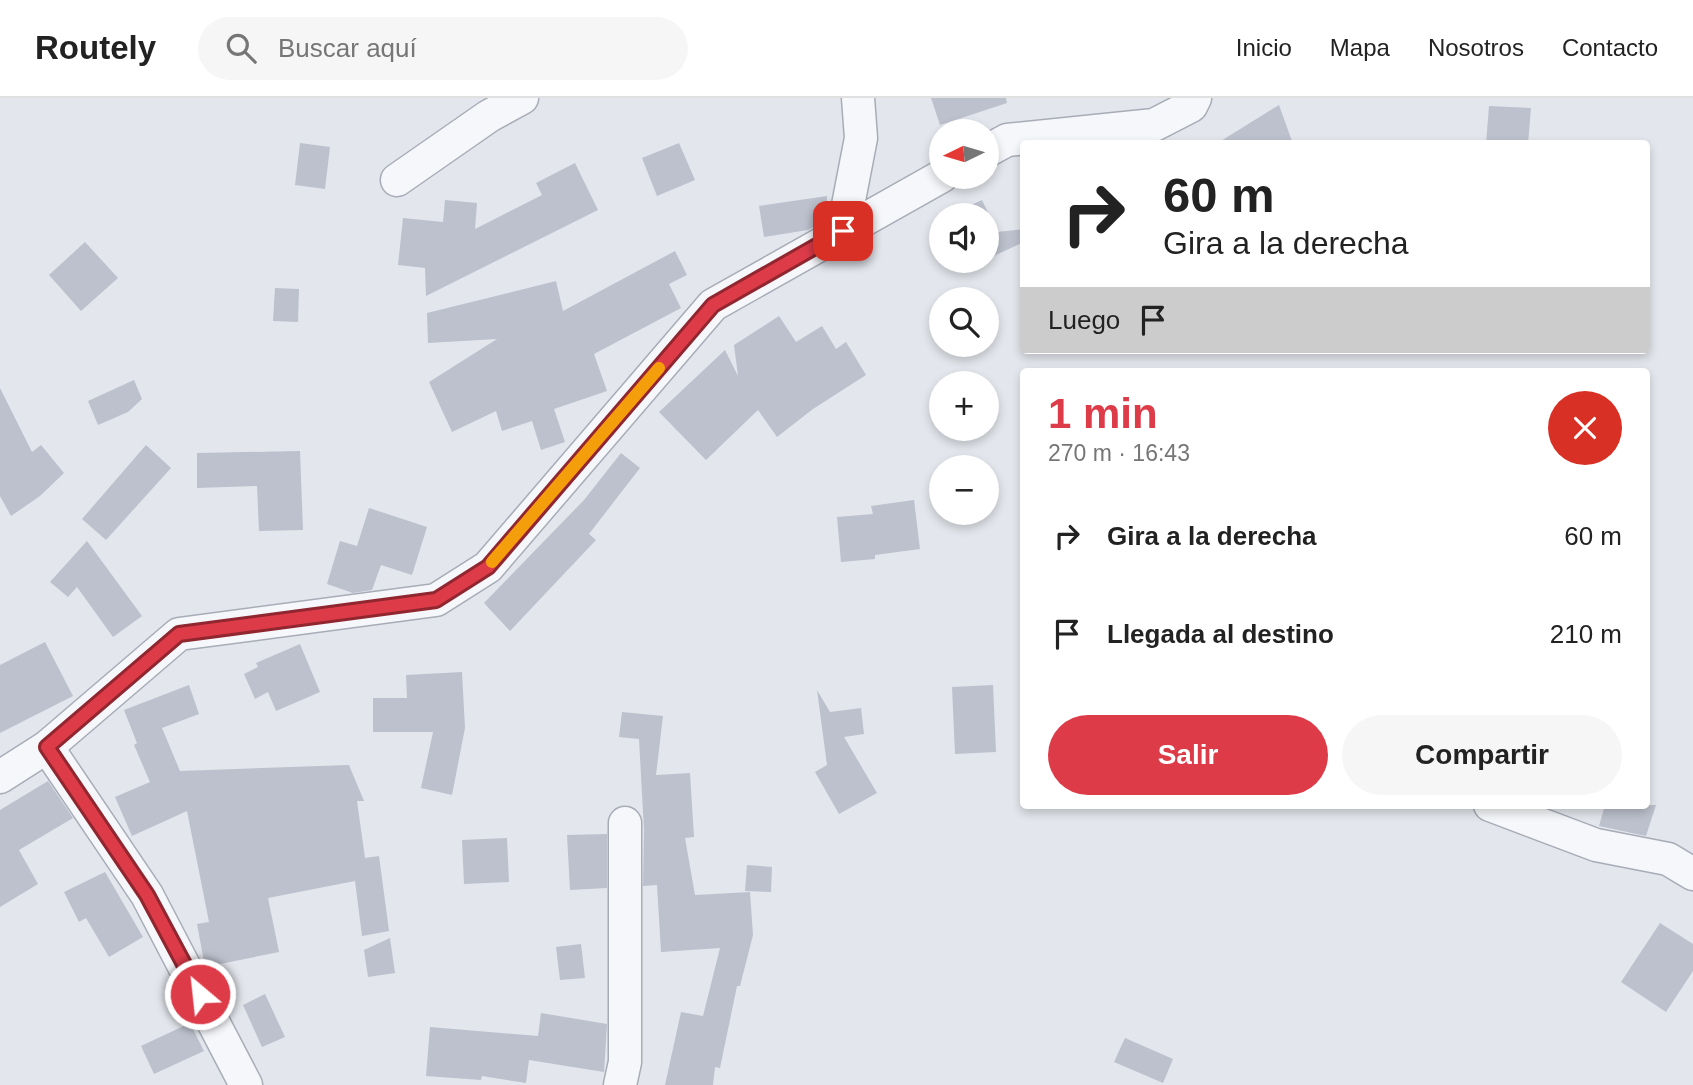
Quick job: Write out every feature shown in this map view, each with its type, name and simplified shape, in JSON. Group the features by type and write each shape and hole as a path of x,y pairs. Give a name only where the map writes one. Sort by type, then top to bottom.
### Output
{"street":[{"path":"397,180 489,116 522,98"},
{"path":"843,231 861,138 858,98"},
{"path":"999,144 1007,140 1154,125 1191,106 1195,98"},
{"path":"0,776 47,747 179,634 436,600 488,567 713,305 929,183"},
{"path":"47,747 147,895 246,1085"},
{"path":"1501,809 1596,845 1668,859 1693,874"},
{"path":"620,1085 625,1062 625,823"}],"building":[{"path":"931,98 1006,98 1007,103 958,119 938,119"},
{"path":"1279,105 1292,140 1222,140"},
{"path":"1489,106 1531,108 1528,140 1486,140"},
{"path":"300,143 330,147 325,189 295,185"},
{"path":"679,143 695,180 657,196 642,158"},
{"path":"575,163 598,210 426,296 425,268 398,265 403,218 443,222 445,200 477,203 475,229 542,195 536,183"},
{"path":"827,196 826,220 808,230 764,237 759,206"},
{"path":"1020,229 1020,244 999,253 999,232"},
{"path":"85,242 118,278 81,311 49,275"},
{"path":"675,251 687,275 669,284 681,308 594,354 607,391 554,409 565,442 541,450 532,421 502,431 496,411 452,432 429,382 497,339 428,343 427,313 556,281 563,311"},
{"path":"275,288 299,289 298,322 273,321"},
{"path":"779,316 796,342 822,326 836,349 846,342 866,375 813,409 777,437 758,410 706,460 659,412 725,350 738,376 734,345"},
{"path":"134,380 142,399 128,412 98,425 88,401"},
{"path":"0,388 32,452 41,445 64,473 40,496 11,516 0,496"},
{"path":"146,445 171,468 106,540 82,519"},
{"path":"300,451 303,530 259,531 257,486 197,488 197,453"},
{"path":"621,453 640,468 589,534 596,540 510,631 484,603 584,500"},
{"path":"914,500 920,549 875,555 875,559 841,562 837,517 873,514 871,506"},
{"path":"369,508 427,527 412,575 381,565 372,590 353,593 327,584 340,541 357,546"},
{"path":"87,541 142,616 113,637 77,587 68,597 50,582"},
{"path":"45,642 73,696 0,733 0,665"},
{"path":"300,644 320,692 276,711 268,692 255,699 244,674 258,667 256,663"},
{"path":"462,672 465,728 452,795 421,788 433,732 373,732 373,698 407,698 406,675"},
{"path":"189,685 199,714 162,728 180,771 349,765 364,801 357,801 365,858 379,856 389,931 362,936 355,881 268,898 279,952 205,967 197,924 209,922 187,811 132,836 115,797 150,782 134,745 137,743 124,710"},
{"path":"993,685 996,752 955,754 952,687"},
{"path":"817,690 830,712 861,708 864,734 844,737 877,793 839,814 815,772 827,765"},
{"path":"622,712 663,716 656,775 690,773 694,837 685,838 695,895 750,892 753,935 740,986 737,986 720,1068 715,1067 713,1085 665,1085 681,1012 703,1016 720,948 661,952 657,885 643,886 644,830 639,739 619,737"},
{"path":"48,781 73,818 19,850 38,884 0,907 0,810"},
{"path":"1650,805 1656,805 1646,836 1599,826 1604,809 1650,809"},
{"path":"607,834 607,888 570,890 567,835"},
{"path":"507,838 509,882 464,884 462,840"},
{"path":"747,865 772,867 771,892 745,891"},
{"path":"105,872 143,937 109,957 86,918 79,922 64,892"},
{"path":"1660,923 1693,944 1693,971 1666,1012 1621,982"},
{"path":"390,938 395,973 368,977 364,950"},
{"path":"581,944 585,978 560,980 556,947"},
{"path":"265,994 285,1037 262,1047 243,1005"},
{"path":"541,1013 607,1024 604,1072 529,1060 526,1083 482,1076 481,1080 426,1076 430,1027 538,1036"},
{"path":"190,1023 204,1051 154,1074 141,1046"},
{"path":"1125,1038 1173,1059 1163,1083 1114,1062"}],"slow traffic":[{"path":"492,562 659,368"}],"route":[{"path":"200,994 147,895 47,747 179,634 436,600 488,567 713,305 843,231"}]}
